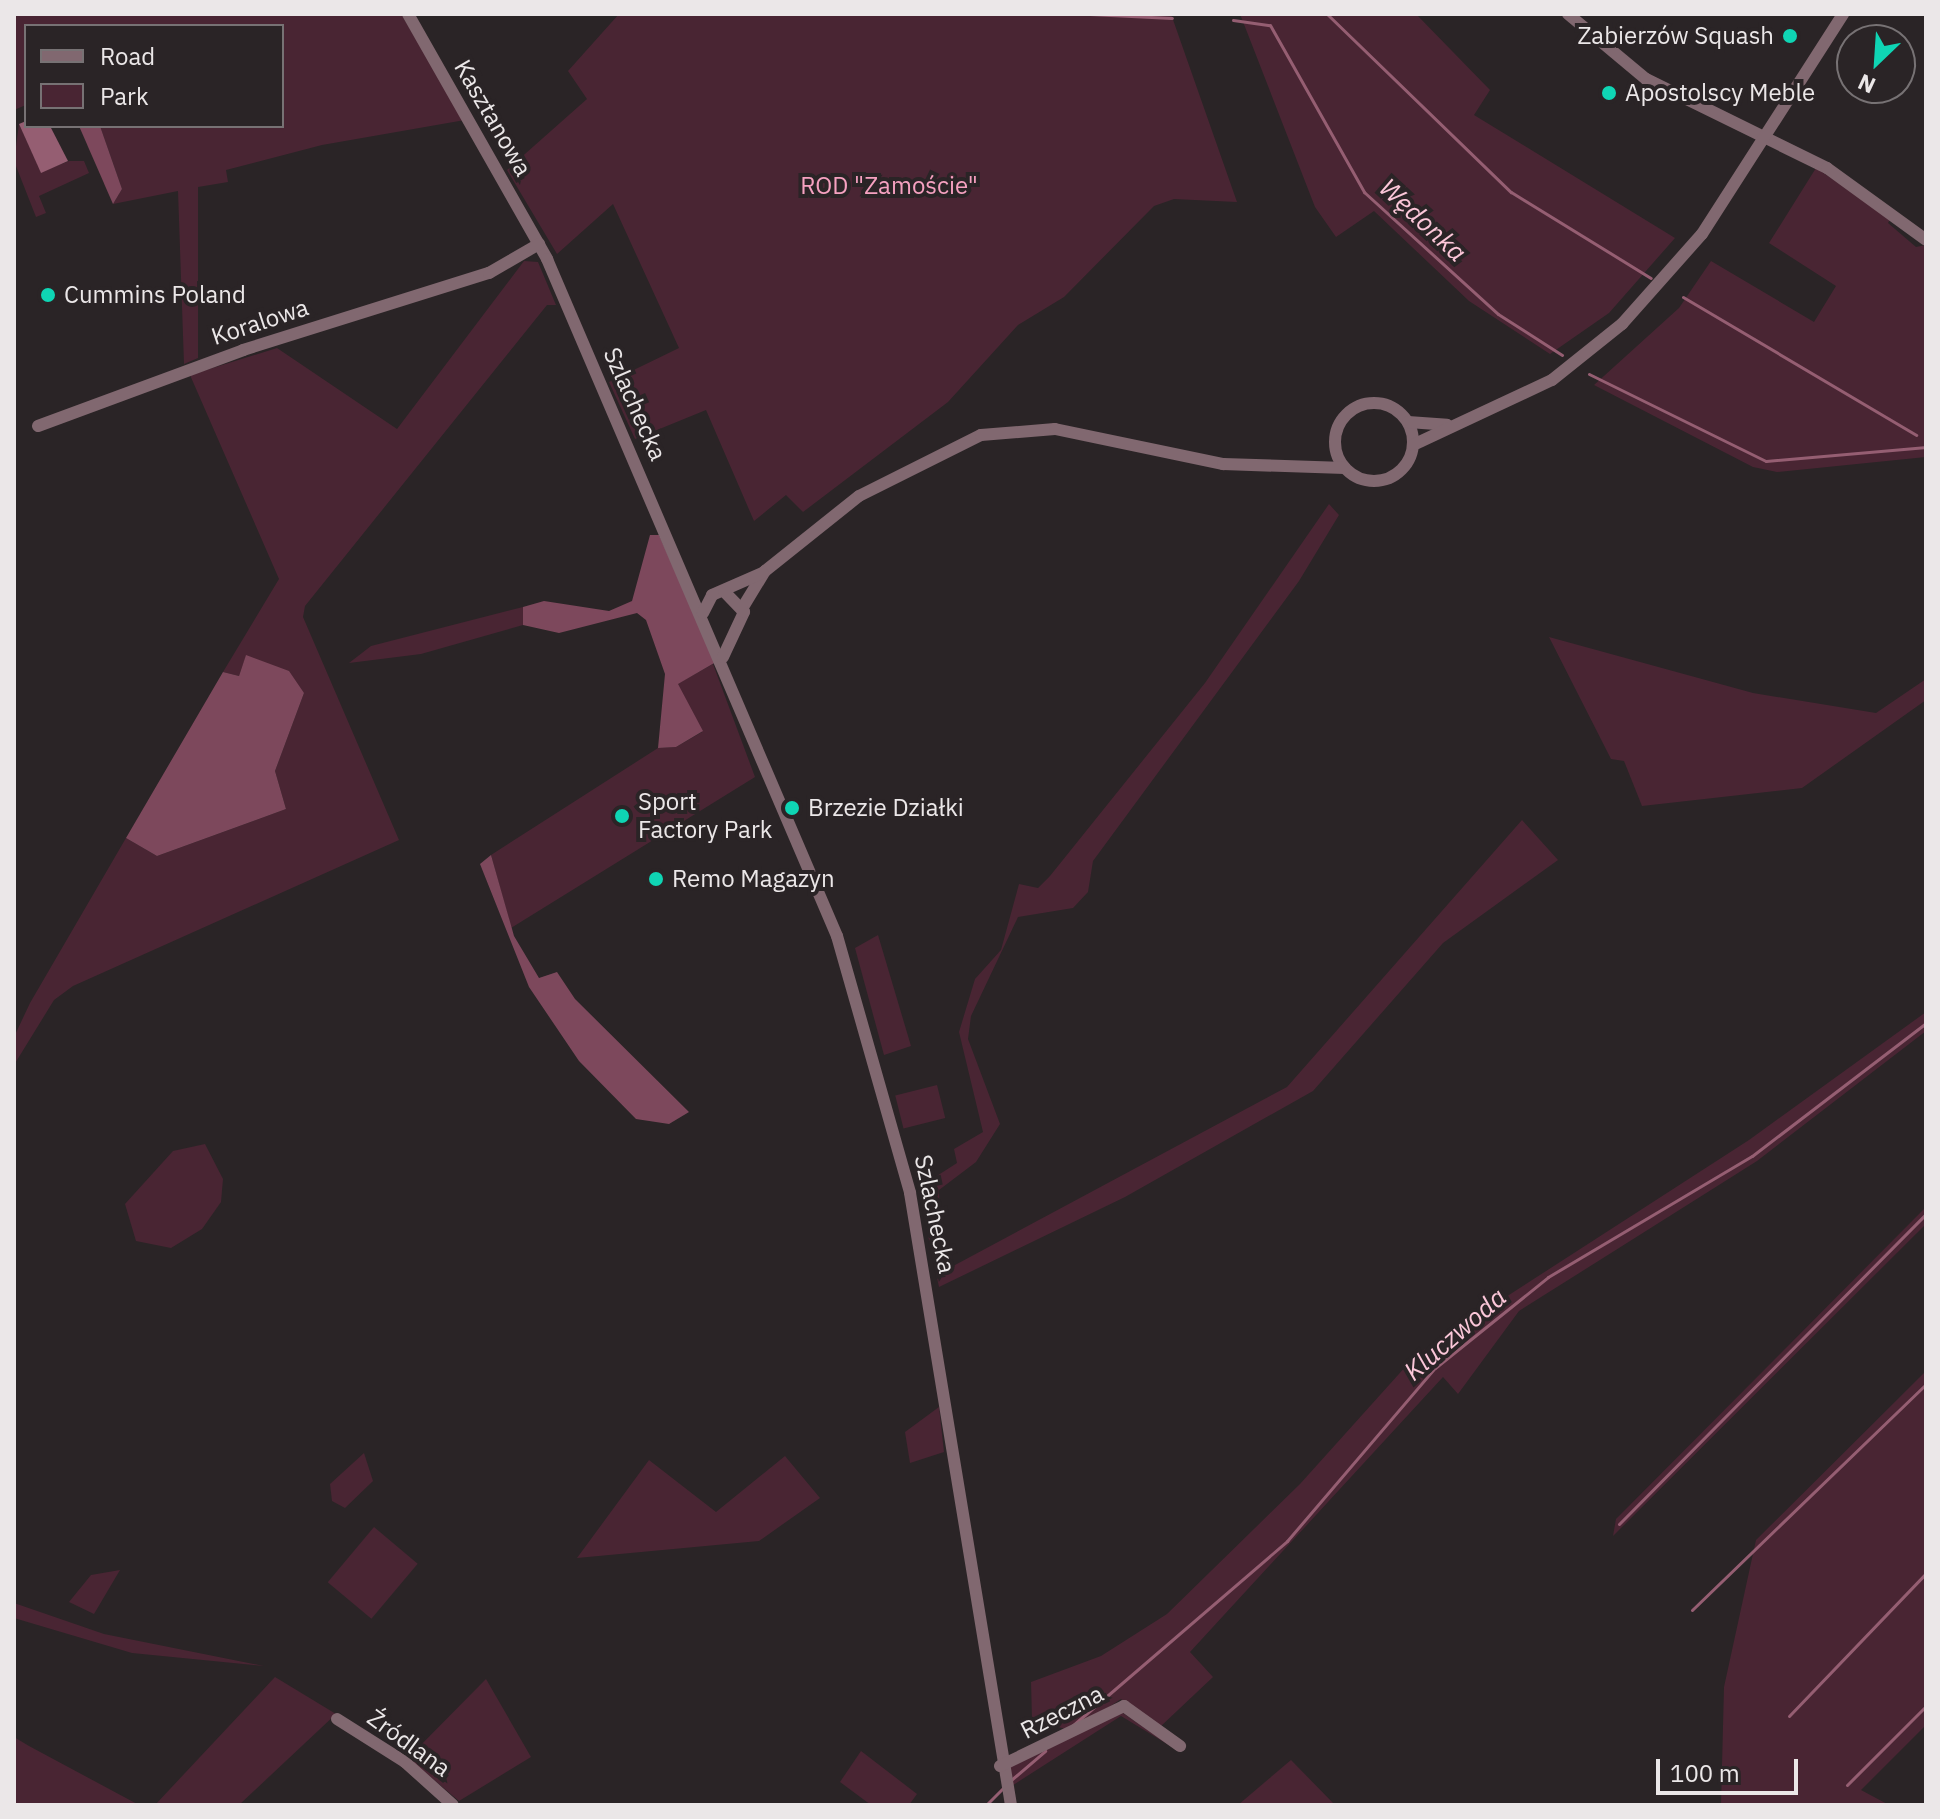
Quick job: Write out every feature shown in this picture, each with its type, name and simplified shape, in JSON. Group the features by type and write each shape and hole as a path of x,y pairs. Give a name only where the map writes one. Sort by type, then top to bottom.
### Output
{"street":[{"name":"Kasztanowa","path":"408,14 539,244"},
{"path":"1568,14 1646,79 1857,186 1926,240"},
{"path":"1413,445 1552,380 1596,349 1668,278 1764,138 1843,14"},
{"name":"Koralowa","path":"38,426 243,350 489,273 539,244"},
{"name":"Szlachecka","path":"539,244 706,617 837,936 910,1193 1001,1770 1009,1800"},
{"path":"1306,463 1326,453 1346,416 1365,405 1389,406 1408,422 1451,425"},
{"path":"736,628 720,631 706,617 721,592 765,571 884,480 981,435 1055,429 1223,464 1306,463 1345,468 1363,480 1385,480 1405,467 1413,445 1408,422"},
{"path":"1336,434 1345,468"},
{"path":"723,658 743,607 765,571"},
{"path":"690,581 721,592 743,607"},
{"name":"Rzeczna","path":"1001,1770 1124,1706 1180,1746"},
{"name":"Źródlana","path":"337,1719 405,1762 453,1805"}],"green space":[{"path":"14,14 401,14 465,120 322,145 226,170 228,182 198,187 198,358 184,364 178,191 113,204 122,189 101,128 284,128 284,24 24,24 24,106 14,110"},
{"name":"ROD \"Zamoście\"","path":"619,14 1171,14 1237,202 1174,199 1154,206 1064,297 1018,325 948,402 803,512 786,495 754,521 706,410 635,439 609,382 679,348 613,204 557,254 507,170 587,99 568,71"},
{"path":"1240,14 1416,14 1490,90 1474,115 1675,238 1609,313 1550,354 1469,301 1374,211 1336,237 1315,207"},
{"path":"19,124 41,172 69,161 84,161 89,173 39,196 46,213 36,217 14,161"},
{"path":"1816,168 1891,218 1888,223 1916,247 1926,245 1926,457 1777,472 1753,467 1594,385 1679,308 1711,261 1814,322 1836,286 1769,243"},
{"path":"524,261 538,262 556,305 547,305 305,606 303,617 399,840 73,986 54,1000 14,1065 14,1037 30,1003 126,838 157,856 286,809 275,771 304,693 246,656 239,676 223,672 279,579 190,375 277,348 397,429"},
{"path":"1329,504 1339,515 1299,581 1093,861 1088,892 1073,908 1018,917 971,1016 968,1039 1000,1124 976,1162 939,1190 942,1272 1287,1087 1522,820 1558,860 1443,943 1313,1091 1125,1197 939,1287 918,1188 957,1163 954,1149 983,1132 959,1032 975,979 1001,950 1019,884 1038,888 1050,876 1205,683"},
{"path":"523,607 523,625 421,654 349,663 371,646"},
{"path":"1549,637 1753,693 1876,713 1926,679 1926,700 1802,788 1642,806 1624,761 1611,759"},
{"name":"Sport Factory Park","path":"713,664 755,777 511,928 491,855 658,748 676,747 702,732 677,684"},
{"path":"878,935 911,1046 884,1055 855,948"},
{"path":"1926,1012 1926,1031 1757,1161 1519,1311 1458,1394 1443,1377 1190,1652 1213,1677 1160,1727 1121,1699 1073,1731 1032,1720 1031,1682 1101,1656 1167,1614 1300,1484 1416,1355 1749,1140"},
{"path":"937,1085 945,1118 904,1128 895,1095"},
{"path":"205,1144 223,1179 221,1202 202,1229 171,1248 136,1241 125,1204 173,1151"},
{"path":"1926,1207 1926,1224 1613,1536 1616,1519"},
{"path":"1926,1371 1926,1725 1861,1790 1889,1805 1721,1805 1724,1687 1756,1540"},
{"path":"939,1407 944,1452 910,1463 905,1432"},
{"path":"364,1453 373,1481 345,1508 332,1501 330,1484"},
{"path":"785,1456 820,1498 759,1541 577,1558 649,1460 716,1512"},
{"path":"374,1527 418,1564 371,1619 328,1582"},
{"path":"120,1570 94,1614 69,1602 91,1575"},
{"path":"14,1603 104,1634 264,1666 132,1653 14,1618"},
{"path":"275,1677 336,1714 239,1805 155,1805"},
{"path":"486,1679 531,1757 459,1801 408,1758"},
{"path":"1120,1711 1177,1750 1121,1716 1010,1787 1007,1768"},
{"path":"14,1737 29,1746 139,1805 14,1805"},
{"path":"861,1751 917,1794 909,1805 871,1805 840,1782"},
{"path":"1291,1760 1335,1805 1238,1805"}],"shaded area":[{"path":"24,122 24,128 51,128 68,161 41,173 19,124"},
{"path":"80,128 101,128 122,189 113,204"},
{"path":"650,535 659,535 716,662 678,684 703,731 676,747 658,748 665,674 646,620 637,613 559,633 523,625 523,607 544,601 609,611 632,601"},
{"path":"246,655 289,671 304,693 275,771 286,809 157,856 126,838 223,672 239,676"},
{"path":"491,855 514,936 539,978 557,972 575,999 689,1112 669,1124 636,1119 579,1061 529,987 480,864"}],"waterway":[{"name":"Wędonka","path":"1090,14 1172,18"},
{"path":"1327,14 1511,192 1651,278"},
{"name":"Wędonka","path":"1233,20 1270,25 1364,192 1498,314 1562,355"},
{"path":"1683,297 1916,435"},
{"name":"Wędonka","path":"1589,374 1766,461 1926,447"},
{"name":"Kluczwoda","path":"1072,1726 1287,1541 1435,1368 1548,1277 1752,1156 1926,1023"},
{"path":"1619,1524 1926,1214"},
{"path":"1692,1610 1926,1384"},
{"path":"1789,1716 1926,1573"},
{"path":"1847,1785 1926,1706"},
{"name":"Kluczwoda","path":"1011,1780 1045,1751"},
{"name":"Kluczwoda","path":"986,1805 1003,1788"}],"place":[{"name":"Zabierzów Squash","path":"1790,36"},
{"name":"Apostolscy Meble","path":"1609,93"},
{"name":"Cummins Poland","path":"48,295"},
{"name":"Brzezie Działki","path":"792,808"},
{"name":"Sport Factory Park","path":"622,816"},
{"name":"Remo Magazyn","path":"656,879"}]}
